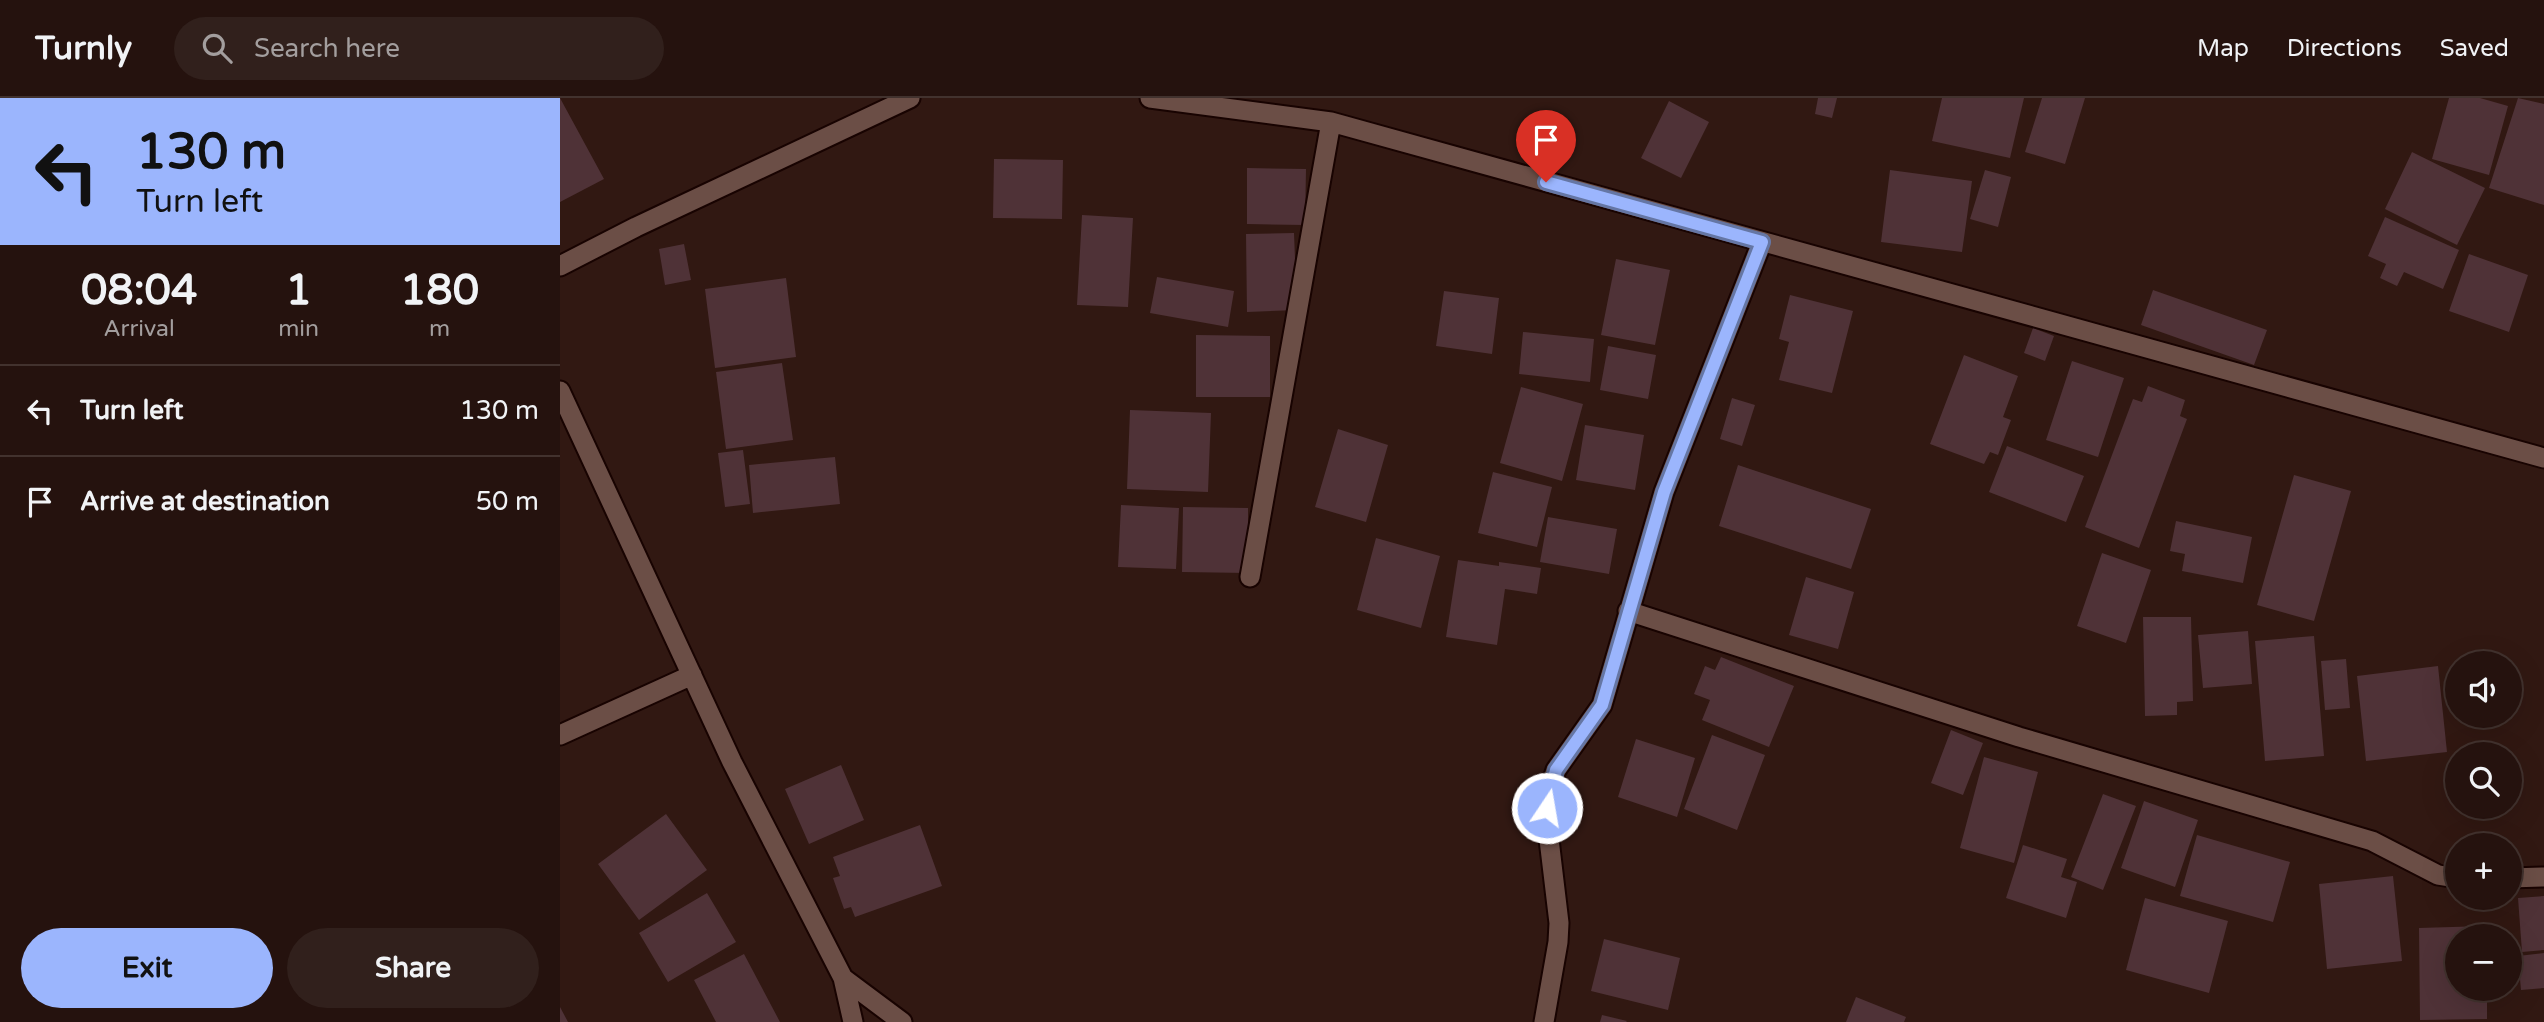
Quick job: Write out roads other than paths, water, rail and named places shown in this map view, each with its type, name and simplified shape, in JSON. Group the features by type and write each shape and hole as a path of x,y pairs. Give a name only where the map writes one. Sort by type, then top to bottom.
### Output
{"street":[{"path":"560,266 636,227 910,98"},
{"path":"1150,98 1331,122 2544,458"},
{"path":"1250,578 1331,122"},
{"path":"1544,1022 1559,923 1549,842 1547,808 1550,788 1556,770 1602,705 1664,492 1762,242"},
{"path":"560,391 732,762 843,978 853,1022"},
{"path":"1628,611 2019,737 2372,841 2445,875"},
{"path":"560,734 692,676"},
{"path":"2522,878 2544,877"},
{"path":"843,978 902,1022"}]}
